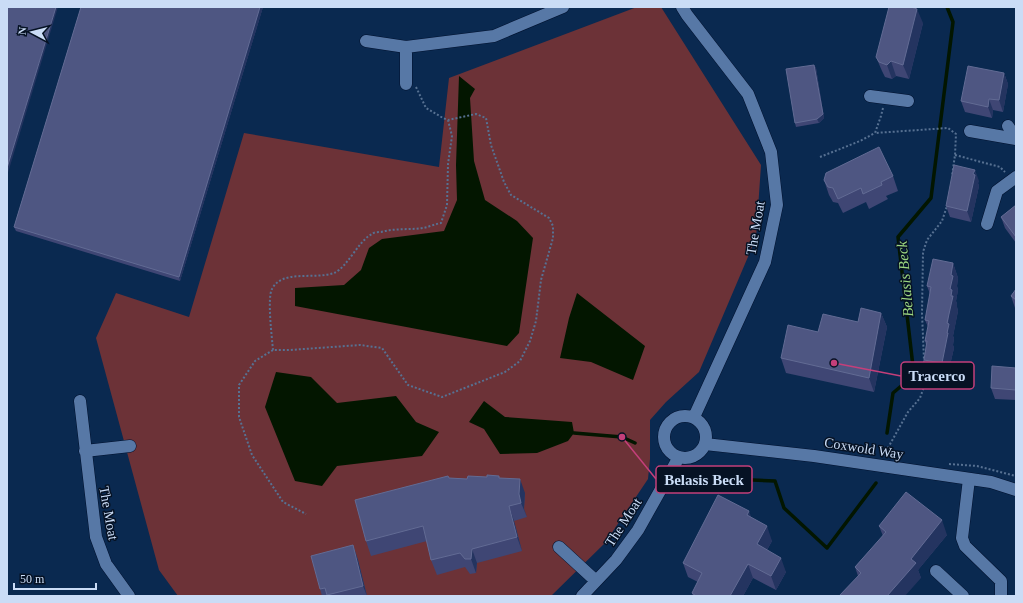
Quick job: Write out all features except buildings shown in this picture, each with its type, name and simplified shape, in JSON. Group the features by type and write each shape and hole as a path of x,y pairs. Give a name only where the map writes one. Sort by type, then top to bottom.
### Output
{"street":[{"path":"366,41 406,47 494,36 563,7"},
{"name":"The Moat","path":"682,7 748,94 771,152 777,205 765,262 694,417"},
{"path":"406,47 406,84"},
{"path":"870,96 908,101"},
{"path":"1008,126 1016,139"},
{"path":"970,131 1016,139"},
{"path":"987,224 997,192 1015,178"},
{"name":"The Moat","path":"80,401 96,537 106,564 123,590 129,596"},
{"path":"683,415 694,417 702,424 706,434 705,444 699,453 689,458 679,457 669,451 664,440 665,429 672,419 683,415"},
{"name":"Coxwold Way","path":"705,444 814,456 991,482 1016,490"},
{"path":"85,451 130,446"},
{"name":"The Moat","path":"582,596 616,560 638,530 679,457"},
{"path":"969,479 962,538 965,546 1001,581 1001,596"},
{"path":"559,547 596,581"},
{"path":"936,571 963,596"}],"path":[{"path":"306,514 283,502 252,455 239,417 239,385 255,361 273,350 360,345 382,348 408,385 442,397 505,372 520,361 530,341 536,321 541,280 552,238 553,226 549,218 511,195 504,182 491,145 486,118 476,114 448,120 443,118 426,108 417,88 406,84"},
{"path":"875,133 881,116 884,97"},
{"path":"273,350 269,303 271,290 277,281 286,277 316,277 335,273 350,258 356,249 372,234 392,229 423,228 441,223 447,205 448,164 452,136 448,120"},
{"path":"820,158 875,133 948,128 956,134 952,178"},
{"path":"955,155 1000,167 1015,178"},
{"path":"882,466 885,454 908,412 920,398 925,384 922,312 922,252 927,240 942,221 949,201"}],"shaded area":[{"path":"637,7 661,7 761,165 756,238 699,372 666,402 650,420 650,459 648,479 605,543 551,596 178,596 159,570 96,338 116,293 189,317 244,133 439,167 449,78"},
{"path":"459,76 475,89 470,98 474,161 485,200 517,221 533,238 519,333 507,346 295,306 295,288 344,285 361,270 369,248 382,239 444,231 457,200 456,165"},
{"path":"577,293 645,346 633,380 591,362 560,358 569,318"},
{"path":"276,372 311,377 337,403 396,396 416,422 439,432 422,456 337,466 322,486 295,481 265,407"},
{"path":"484,401 505,417 572,422 574,433 568,441 537,453 500,454 484,429 469,422"}],"waterway":[{"name":"Belasis Beck","path":"887,433 893,393 914,375 898,237 931,198 953,22 947,7"},
{"name":"Belasis Beck","path":"574,433 622,437 635,443"},
{"name":"Belasis Beck","path":"706,478 775,481 784,508 827,548 876,483"}],"place":[{"name":"Tracerco","path":"834,363"},
{"name":"Belasis Beck","path":"622,437"}]}
